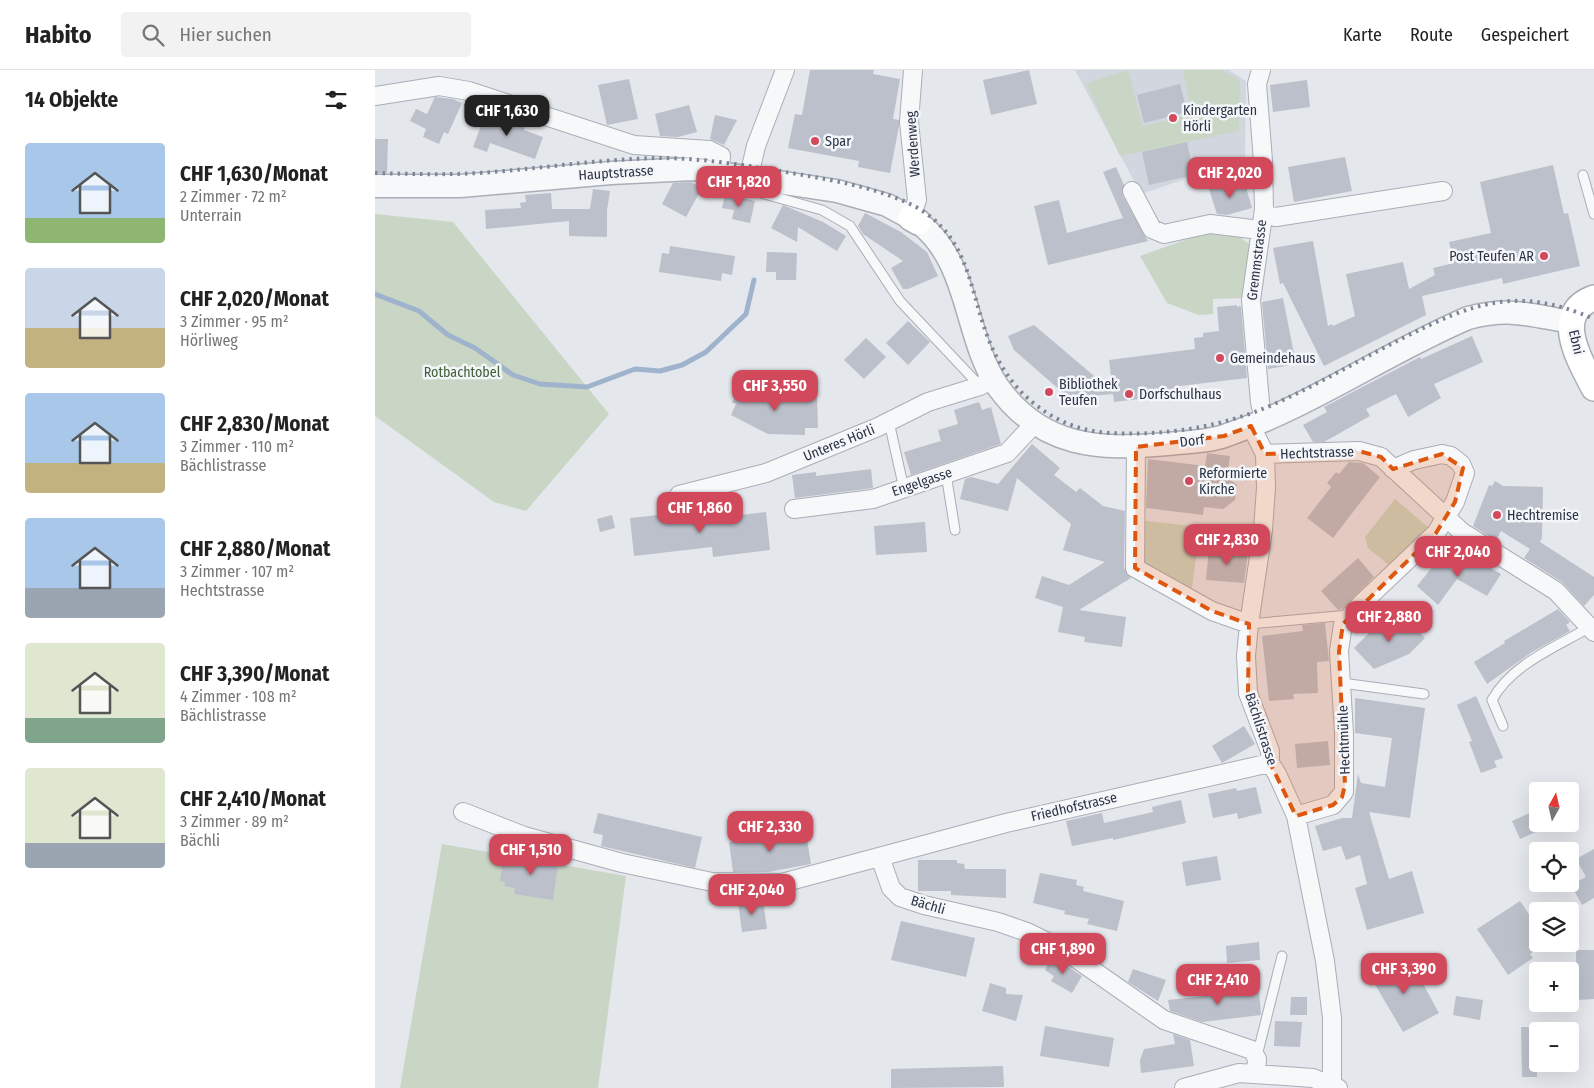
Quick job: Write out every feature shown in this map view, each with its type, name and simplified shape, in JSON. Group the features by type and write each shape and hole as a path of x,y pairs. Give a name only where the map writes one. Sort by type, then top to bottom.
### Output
{"main road":[{"path":"1571,322 1575,311 1581,303 1594,298"},
{"name":"Ebni","path":"1571,322 1575,348 1594,388"}],"street":[{"path":"749,176 755,146 785,70"},
{"name":"Werdenweg","path":"913,70 909,122 917,200 915,220"},
{"name":"Gremmstrasse","path":"1257,423 1261,410 1251,300 1261,223 1263,161 1257,84 1261,70"},
{"path":"375,96 439,86 469,91 634,145 709,150 721,156 720,171"},
{"name":"Hauptstrasse","path":"375,186 460,186 693,168 837,191 887,205 915,220"},
{"path":"1132,191 1152,229 1164,234 1220,224 1261,223 1276,217 1443,191"},
{"name":"Dorf","path":"915,220 934,238 948,259 979,347 987,382 1035,423 1075,442 1107,447 1136,446 1224,436 1257,423 1468,318 1498,311 1512,311 1571,322"},
{"name":"Unteres Hörli","path":"679,496 766,473 889,422 928,402 987,382"},
{"name":"Engelgasse","path":"794,510 873,499 1007,453 1035,423"},
{"name":"Bächlistrasse","path":"1257,423 1265,454 1265,510 1246,656 1248,692 1270,751 1270,764 1277,774 1297,816 1297,828 1325,961 1332,1018 1334,1087"},
{"path":"1136,446 1135,568 1212,611 1249,624"},
{"name":"Hechtstrasse","path":"1265,454 1359,450 1381,458 1462,532 1556,591 1592,629"},
{"path":"1349,615 1436,533 1447,519 1464,478 1461,464 1451,456 1442,454 1414,460 1393,469"},
{"name":"Hechtmühle","path":"1297,816 1333,805 1344,792 1340,633 1349,615"},
{"name":"Friedhofstrasse","path":"880,857 1006,823 1270,764"},
{"path":"463,812 533,838 623,863 712,882 782,883 880,857"},
{"name":"Bächli","path":"880,857 891,888 900,897 924,905 998,922 1027,932 1064,950 1164,1020 1252,1050 1256,1066"},
{"name":"Bächli","path":"1184,1088 1239,1073 1256,1066 1313,1078 1334,1087"}],"lane":[{"path":"693,168 693,178 742,187 822,210 850,226 900,301 987,382"},
{"path":"1583,175 1594,214"},
{"path":"889,422 904,489"},
{"path":"946,474 955,530"},
{"path":"1249,624 1349,615"},
{"path":"1503,726 1492,700 1499,688 1516,671 1592,629"},
{"path":"1342,683 1424,694"},
{"path":"1256,1066 1282,956"}],"highlighted area":[{"path":"1251,426 1265,454 1359,451 1381,457 1393,469 1442,454 1463,468 1455,502 1436,533 1343,624 1339,651 1345,785 1342,797 1333,805 1296,816 1270,763 1270,751 1248,693 1249,624 1212,611 1135,568 1136,447 1224,436"}],"shaded area":[{"name":"Kindergarten Hörli","path":"1075,70 1229,70 1246,81 1245,159 1141,194"}],"green space":[{"path":"1128,70 1143,126 1192,114 1183,70 1222,70 1240,81 1239,131 1120,156 1086,83"},
{"name":"Rotbachtobel","path":"375,214 453,222 609,414 526,511 494,502 375,416"},
{"path":"1218,228 1236,234 1250,245 1245,298 1213,299 1213,314 1199,315 1167,303 1140,256"},
{"path":"1395,499 1429,528 1391,567 1368,548 1365,537"},
{"path":"1139,520 1200,527 1191,596 1139,566"},
{"path":"442,844 626,876 598,1088 400,1088"}],"building":[{"path":"810,70 874,70 873,74 900,79 893,119 899,120 899,126 890,173 858,167 859,161 788,148 795,114 802,115"},
{"path":"1029,70 1037,104 991,115 983,80"},
{"path":"629,79 638,119 607,125 598,85"},
{"path":"1307,80 1310,107 1273,112 1270,85"},
{"path":"1180,84 1187,112 1144,123 1137,95"},
{"path":"435,97 453,99 462,103 448,134 444,132 439,144 423,137 426,129 410,121 416,109 427,114"},
{"path":"689,105 697,132 678,137 660,136 655,114"},
{"path":"485,115 501,121 502,118 525,126 524,130 543,137 535,159 490,143 487,152 473,147"},
{"path":"715,115 737,120 724,145 710,139"},
{"path":"375,139 388,139 387,173 375,173"},
{"path":"1187,142 1194,175 1149,185 1142,152"},
{"path":"1345,157 1352,191 1294,202 1288,167"},
{"path":"1553,165 1564,214 1568,213 1580,266 1503,284 1502,278 1422,296 1426,315 1324,366 1283,283 1280,284 1273,248 1313,241 1328,326 1332,324 1333,326 1355,316 1346,274 1403,262 1409,289 1435,275 1433,268 1454,263 1449,242 1491,233 1480,182"},
{"path":"1116,167 1124,185 1123,196 1148,241 1048,265 1034,206 1059,200 1067,233 1123,218 1103,172"},
{"path":"691,182 702,188 686,217 662,204 673,183"},
{"path":"1234,182 1235,187 1245,184 1252,208 1227,215 1217,214 1209,189"},
{"path":"593,189 610,191 607,210 607,237 569,236 569,221 486,229 485,210 521,208 520,203 526,202 525,195 551,193 552,209 590,209"},
{"path":"725,194 755,201 750,223 732,219 734,210 722,208"},
{"path":"783,205 823,222 846,236 837,251 798,227 797,242 771,228"},
{"path":"865,213 901,232 927,252 938,276 908,289 903,289 891,268 903,261 863,234 858,226"},
{"path":"670,246 735,256 732,275 722,273 721,281 659,272 662,253 669,254"},
{"path":"767,252 797,253 796,280 776,280 776,272 766,272"},
{"path":"1283,298 1296,364 1268,369 1262,302"},
{"path":"1237,305 1237,307 1241,306 1247,378 1180,386 1181,394 1114,402 1113,394 1069,398 1014,350 1008,336 1034,325 1113,392 1109,360 1195,349 1194,338 1203,337 1203,333 1219,331 1217,307"},
{"path":"908,321 930,342 908,365 886,343"},
{"path":"1472,336 1483,362 1434,384 1441,398 1408,417 1396,394 1366,409 1370,416 1324,442 1313,442 1303,425 1327,412 1324,407 1420,357 1421,359"},
{"path":"866,338 886,357 864,379 844,360"},
{"path":"745,380 776,399 817,397 818,428 805,428 805,435 768,434 731,415 736,404 732,402"},
{"path":"979,402 982,410 991,407 1001,444 911,475 904,452 941,441 938,430 958,424 954,410"},
{"path":"1032,444 1060,468 1054,475 1076,492 1080,488 1103,506 1125,511 1124,568 1131,578 1079,610 1126,617 1122,647 1084,642 1085,637 1058,632 1063,607 1035,598 1042,576 1069,585 1105,562 1063,550 1071,524 1017,478 1008,511 960,499 965,479 971,477 998,484"},
{"name":"Reformierte Kirche","path":"1207,453 1230,456 1227,477 1237,485 1235,500 1223,509 1204,507 1203,515 1146,508 1148,459 1205,466"},
{"path":"1349,462 1363,463 1380,477 1333,538 1307,518 1331,487 1327,483 1336,472 1339,474"},
{"path":"871,469 873,488 795,498 792,475 816,472 816,476"},
{"path":"1495,481 1503,486 1543,487 1542,538 1540,542 1594,577 1594,595 1584,606 1562,582 1524,558 1530,549 1501,531 1496,541 1473,526 1489,485 1492,486"},
{"path":"697,511 698,520 766,512 770,550 713,557 712,547 634,556 630,518"},
{"path":"612,515 615,528 600,532 597,519"},
{"path":"925,522 927,552 876,555 874,526"},
{"path":"1209,548 1248,552 1244,583 1206,580"},
{"path":"1465,553 1501,574 1487,596 1457,579 1438,605 1417,586 1438,560 1454,571"},
{"path":"1358,558 1374,577 1342,609 1338,610 1321,591"},
{"path":"1558,609 1570,622 1566,625 1570,631 1532,652 1487,684 1474,662 1505,643 1504,641"},
{"path":"1406,618 1425,638 1409,654 1374,669 1354,648 1372,630"},
{"path":"1325,623 1329,661 1317,662 1318,693 1293,694 1294,699 1269,701 1262,636 1303,631 1302,625"},
{"path":"1476,696 1503,758 1494,761 1497,767 1481,773 1469,742 1472,741 1457,705"},
{"path":"1355,698 1425,708 1410,818 1369,812 1389,879 1412,871 1424,913 1367,930 1355,888 1367,884 1360,855 1346,860 1341,846 1323,851 1315,826 1342,818 1352,818 1358,774 1361,783 1385,787 1392,738 1355,733"},
{"path":"1244,726 1255,744 1222,763 1212,746"},
{"path":"1328,741 1330,765 1297,768 1295,744"},
{"path":"1256,787 1262,813 1238,819 1237,813 1213,818 1208,794 1236,788 1237,791"},
{"path":"1181,800 1186,823 1113,840 1113,838 1072,846 1066,821 1102,813 1104,823 1153,812 1152,807"},
{"path":"598,813 702,837 695,868 601,846 603,835 593,833"},
{"path":"1529,813 1529,832 1536,832 1520,839 1512,821"},
{"path":"806,832 811,864 768,872 733,872 729,842"},
{"path":"1594,849 1594,898 1582,905 1575,892 1579,892 1579,881 1586,877 1579,864 1579,857"},
{"path":"523,853 559,858 553,900 514,894 515,888 504,886 505,882 500,881 503,862 509,863 510,856 523,858"},
{"path":"1217,856 1221,880 1186,886 1182,862"},
{"path":"918,860 957,860 957,863 964,864 965,869 1006,869 1006,898 951,895 951,891 918,891"},
{"path":"1040,873 1077,880 1076,885 1084,887 1083,891 1124,901 1117,931 1087,924 1089,919 1064,914 1065,911 1033,903"},
{"path":"763,900 767,929 742,932 738,902"},
{"path":"1520,901 1529,914 1529,952 1533,952 1530,954 1533,958 1508,975 1477,929"},
{"path":"901,921 975,938 966,977 891,960"},
{"path":"1259,942 1260,960 1227,963 1226,946"},
{"path":"1579,950 1594,950 1594,999 1579,1000 1579,962 1576,962 1576,952 1579,952"},
{"path":"1052,956 1082,976 1072,993 1051,981 1054,976 1045,970"},
{"path":"1405,957 1420,985 1423,984 1439,1013 1403,1032 1370,976"},
{"path":"1133,969 1166,980 1158,1001 1128,982"},
{"path":"990,983 1006,988 1006,994 1023,995 1016,1021 982,1011"},
{"path":"1259,990 1261,1015 1202,1022 1170,1011 1168,1000"},
{"path":"1456,996 1483,1000 1480,1020 1453,1015"},
{"path":"1291,997 1307,997 1307,1015 1290,1015"},
{"path":"1275,1021 1302,1022 1300,1047 1274,1046"},
{"path":"1045,1026 1114,1038 1109,1067 1040,1056"},
{"path":"1521,1027 1529,1027 1529,1072 1537,1072 1537,1077 1522,1077"},
{"path":"1173,1034 1190,1040 1194,1066 1141,1073 1140,1060 1144,1049 1175,1044"},
{"path":"1003,1066 1004,1087 891,1088 891,1069"}],"waterway":[{"path":"375,294 419,311 448,335 475,348 513,375 540,384 587,387 635,369 660,371 682,365 706,352 746,314 754,280"}],"railway":[{"path":"375,173 479,173 614,160 677,158 731,164 832,180 889,195 916,207 934,220 948,234 966,268 990,343 999,362 1024,395 1056,418 1082,429 1101,432 1130,434 1168,432 1224,422 1260,410 1296,394 1428,326 1474,308 1518,301 1542,303 1567,309 1594,319"}],"place":[{"name":"Kindergarten Hörli","path":"1173,118"},
{"name":"Spar","path":"815,141"},
{"name":"Post Teufen AR","path":"1544,256"},
{"name":"Gemeindehaus","path":"1220,358"},
{"name":"Bibliothek Teufen","path":"1049,392"},
{"name":"Dorfschulhaus","path":"1129,394"},
{"name":"Reformierte Kirche","path":"1189,481"},
{"name":"Hechtremise","path":"1497,515"}]}
